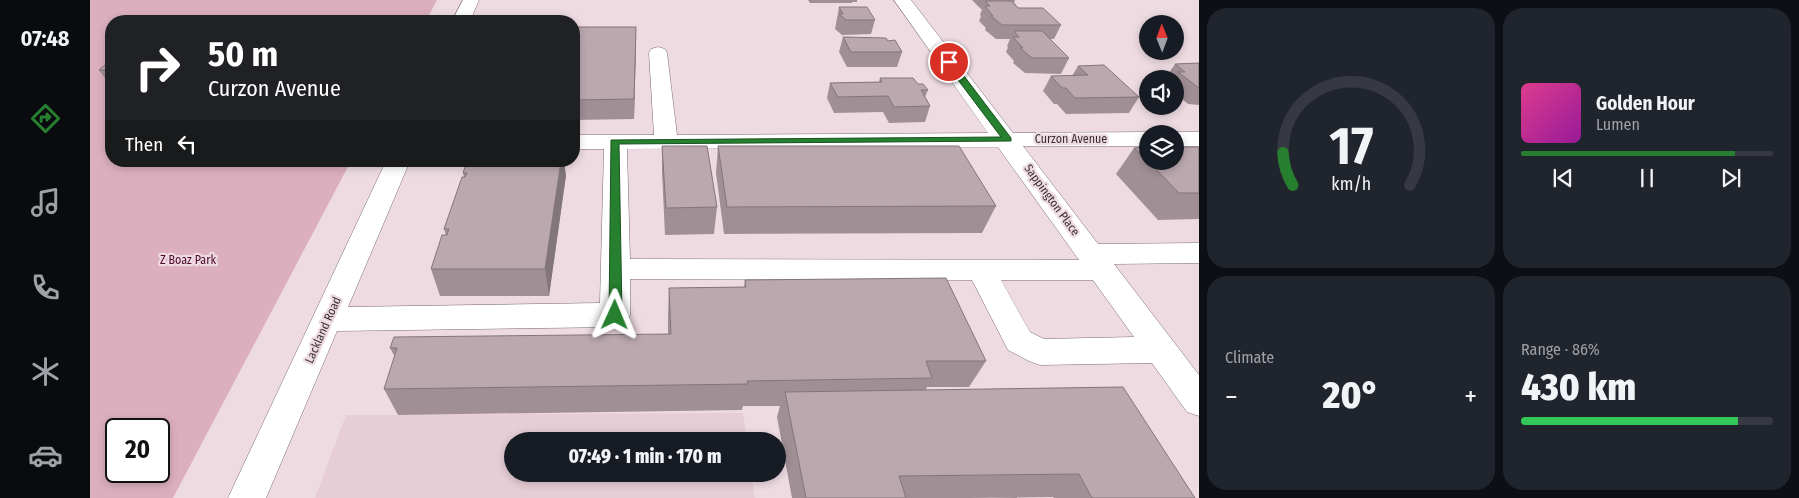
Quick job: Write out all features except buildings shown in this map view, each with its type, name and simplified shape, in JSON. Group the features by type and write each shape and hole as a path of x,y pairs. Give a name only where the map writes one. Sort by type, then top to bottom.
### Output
{"street":[{"path":"464,15 471,0"},
{"name":"Sappington Place","path":"902,0 1199,401"},
{"path":"658,53 666,141"},
{"path":"1184,139 1199,138"},
{"name":"Curzon Avenue","path":"580,142 1139,139"},
{"path":"328,319 615,315 615,142"},
{"name":"Lackland Road","path":"248,498 395,167"},
{"path":"616,269 981,270 1199,253"},
{"path":"981,270 1019,341 1040,352 1162,350"}],"shaded area":[{"path":"743,413 746,432 504,432 504,482 752,482 755,498 315,498 346,415"}],"green space":[{"name":"Z Boaz Park","path":"90,0 437,0 429,15 105,15 105,167 348,167 173,498 90,498"}],"route":[{"path":"615,315 615,142 1007,140 949,62"}]}
